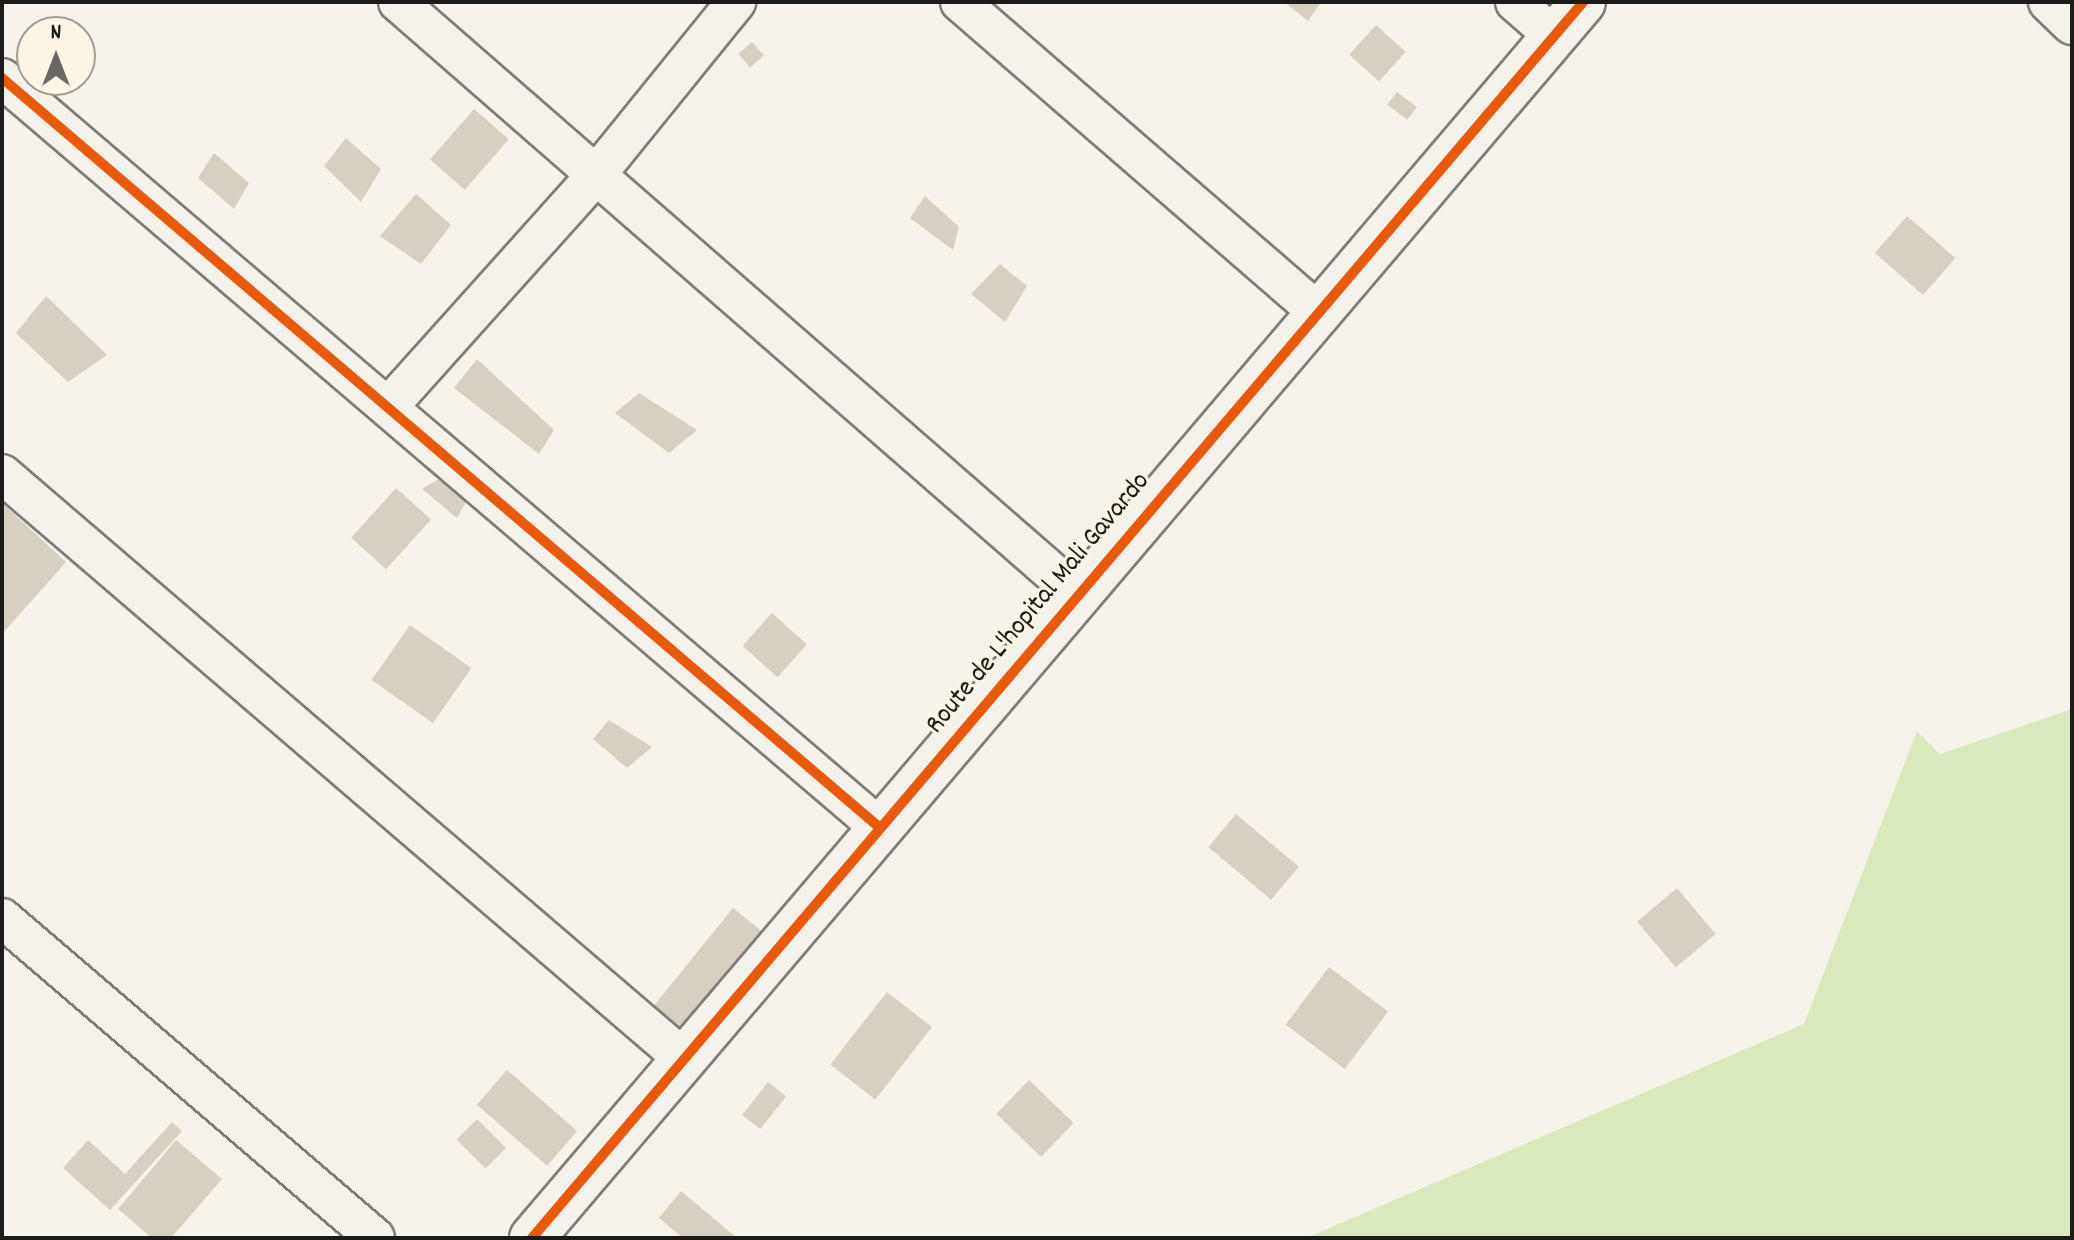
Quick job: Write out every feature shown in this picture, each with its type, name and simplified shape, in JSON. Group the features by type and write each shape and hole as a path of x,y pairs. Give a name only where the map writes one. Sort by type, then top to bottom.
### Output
{"street":[{"path":"398,2 1078,595"},
{"path":"388,407 596,175 736,2"},
{"path":"960,2 1318,312"},
{"path":"1515,2 1553,35"},
{"name":"Route de L'hopital Mali Gavardo","path":"532,1238 1583,2"},
{"path":"2048,2 2072,25"},
{"path":"2,78 880,828"},
{"path":"2,474 684,1059"},
{"path":"2,918 375,1238"}],"green space":[{"path":"2072,709 2072,1238 1306,1238 1804,1024 1917,731 1940,754"}],"building":[{"path":"1284,2 1321,2 1308,21"},
{"path":"1376,25 1406,52 1379,81 1349,55"},
{"path":"752,42 764,56 750,67 738,54"},
{"path":"1397,92 1417,107 1407,120 1387,105"},
{"path":"474,109 509,139 465,190 430,160"},
{"path":"346,138 381,169 361,202 324,166"},
{"path":"214,153 249,183 234,209 198,178"},
{"path":"416,194 451,225 421,264 380,236"},
{"path":"925,196 959,227 953,250 910,218"},
{"path":"1907,216 1955,258 1923,295 1875,253"},
{"path":"1000,264 1027,286 1005,322 971,294"},
{"path":"46,296 107,355 68,382 16,333"},
{"path":"477,359 554,430 539,454 454,388"},
{"path":"639,393 697,430 669,453 615,413"},
{"path":"442,477 466,502 457,518 422,489"},
{"path":"396,488 431,519 386,569 351,538"},
{"path":"2,503 66,562 2,634"},
{"path":"772,613 807,644 777,677 743,646"},
{"path":"410,625 471,668 433,723 372,680"},
{"path":"609,720 652,747 627,768 593,739"},
{"path":"1236,814 1299,867 1271,900 1208,847"},
{"path":"1677,888 1716,934 1676,967 1637,921"},
{"path":"733,908 763,932 683,1030 654,1006"},
{"path":"1329,967 1388,1012 1345,1069 1286,1025"},
{"path":"887,992 932,1027 875,1100 830,1064"},
{"path":"507,1070 577,1131 547,1166 477,1105"},
{"path":"1029,1080 1074,1123 1041,1157 996,1114"},
{"path":"768,1082 786,1096 760,1129 742,1115"},
{"path":"477,1119 506,1148 485,1168 456,1140"},
{"path":"172,1122 182,1131 110,1210 63,1168 88,1140 125,1174"},
{"path":"176,1140 222,1179 171,1238 152,1238 118,1209"},
{"path":"681,1191 737,1238 683,1238 659,1218"}],"cycle path":[{"path":"532,1238 1583,2"},
{"path":"2,78 880,828"}]}
